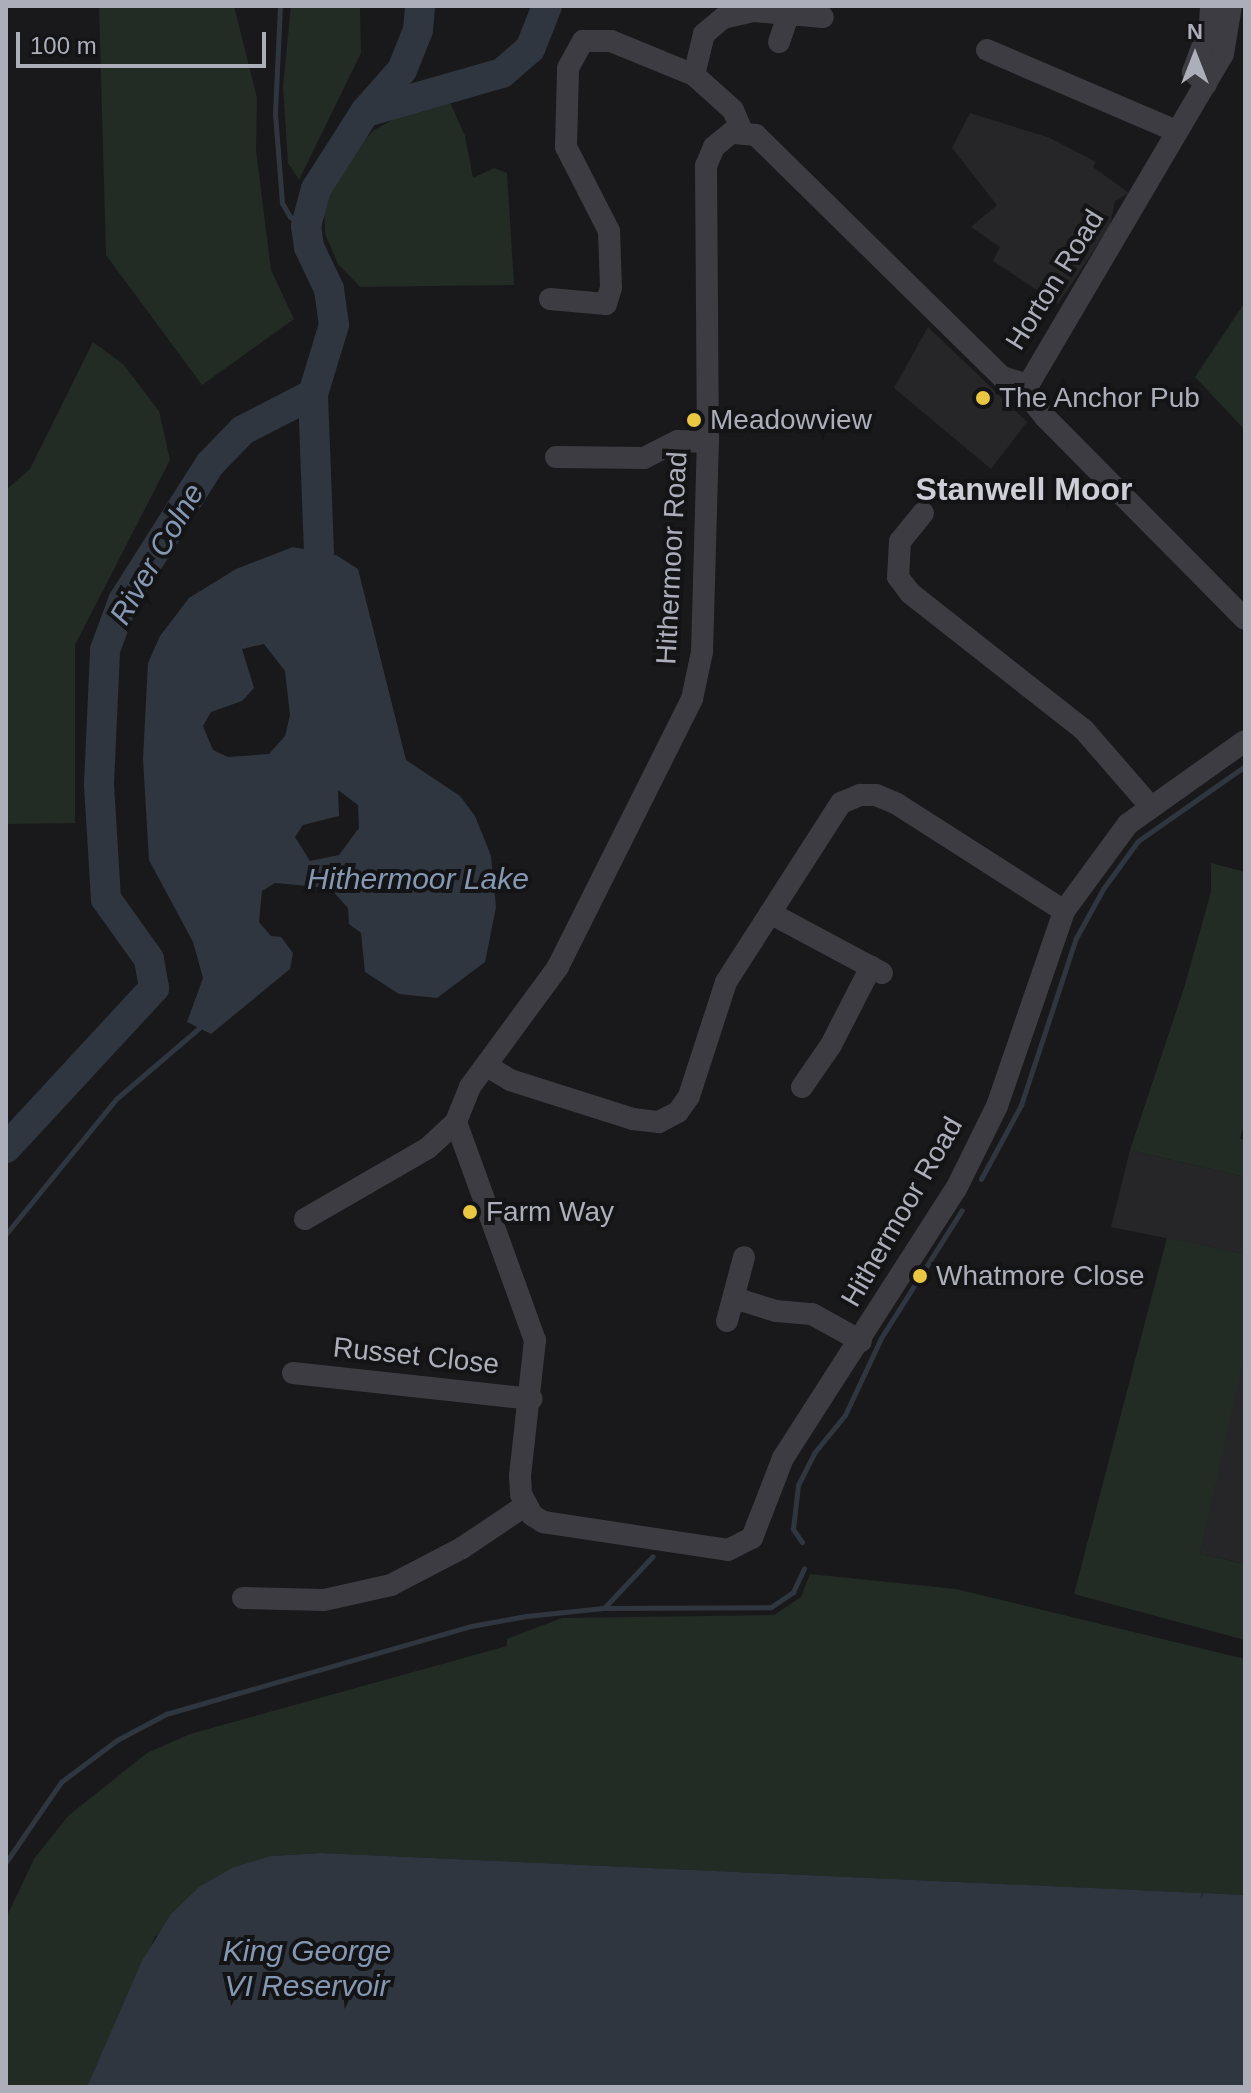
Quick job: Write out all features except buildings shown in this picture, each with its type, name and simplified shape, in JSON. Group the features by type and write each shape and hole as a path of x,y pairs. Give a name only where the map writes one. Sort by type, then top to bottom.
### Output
{"street":[{"path":"1206,84 1193,72 1210,25 1211,6"},
{"path":"694,75 704,34 723,18 753,11 823,17"},
{"name":"Horton Road","path":"1236,15 1223,54 1028,385 1029,397 1045,417 1245,619"},
{"path":"779,42 788,16"},
{"path":"550,299 606,304 611,288 609,231 566,147 568,68 583,41 611,41 694,75 733,110 742,131 756,135 772,150 1002,377 1028,385"},
{"path":"998,47 1176,131"},
{"name":"Hithermoor Road","path":"456,1122 470,1087 558,967 689,712 702,652 708,442 706,166 714,147 731,133 742,131"},
{"path":"556,457 644,458 678,441 708,442"},
{"path":"923,513 900,541 898,577 910,593 1084,730 1150,806"},
{"name":"Hithermoor Road","path":"526,1505 543,1522 728,1550 752,1538 783,1458 956,1189 997,1106 1064,911 1091,870 1150,806 1245,741"},
{"path":"487,1066 510,1080 633,1119 659,1122 678,1112 689,1096 726,982 841,803 876,795 1064,911"},
{"path":"770,913 877,970 810,1063 802,1087"},
{"path":"305,1219 428,1148 456,1122"},
{"path":"243,1598 324,1600 391,1585 462,1548 526,1505 520,1475 532,1399 535,1340 463,1153 456,1122"},
{"path":"428,1148 463,1153"},
{"path":"727,1321 744,1257"},
{"path":"734,1298 776,1311 812,1314 861,1341"},
{"name":"Russet Close","path":"293,1372 532,1399"}],"shaded area":[{"path":"99,6 234,6 257,98 256,150 271,270 294,319 202,385 106,255"},
{"path":"291,6 360,6 361,53 299,180 288,163 283,86"},
{"path":"445,91 465,136 473,178 494,168 507,173 514,285 360,287 338,264 325,234 324,200 343,163 374,130"},
{"path":"970,113 1050,138 1096,162 1093,167 1129,193 1115,201 1110,226 1058,304 993,261 1000,247 971,227 997,205 952,148"},
{"path":"1245,302 1245,430 1195,377"},
{"path":"928,327 1027,422 991,469 894,388"},
{"path":"93,342 123,364 159,411 170,460 75,645 75,823 6,824 6,490 30,469"},
{"path":"1211,863 1245,872 1245,1122 1240,1138 1245,1141 1245,1177 1130,1150 1184,988 1211,892"},
{"path":"1130,1150 1245,1177 1245,1254 1111,1227"},
{"path":"1167,1238 1245,1254 1245,1353 1200,1554 1245,1564 1245,1640 1074,1594"},
{"path":"1242,1352 1245,1353 1245,1564 1200,1554"},
{"path":"810,1574 956,1589 1245,1659 1245,1895 1204,1893 1201,1898 1200,1893 321,1853 271,1856 155,1937 87,2087 6,2087 6,1918 34,1859 68,1816 147,1753 190,1734 507,1646 507,1639 562,1618 774,1615 801,1597"}],"water":[{"name":"Hithermoor Lake","path":"293,547 336,555 358,569 406,760 460,796 475,816 491,856 496,907 485,962 437,998 399,994 365,972 361,933 349,924 348,908 330,888 275,883 262,891 259,922 271,936 281,937 293,953 290,969 211,1034 187,1022 203,978 193,942 149,860 143,759 148,663 160,636 189,598 236,569","holes":["264,644 285,671 290,715 285,736 269,754 228,757 213,750 203,726 211,712 242,701 254,688 242,649","338,790 358,805 359,828 339,855 310,861 295,837 303,825 339,816"]},
{"name":"King George VI Reservoir","path":"321,1853 1201,1893 1201,1898 1204,1893 1245,1895 1245,2087 87,2087 142,1961 171,1914 199,1887 232,1868 271,1856"}],"waterway":[{"path":"280,6 275,114 282,203 290,217 306,226"},
{"name":"River Colne","path":"319,552 313,394 334,325 329,289 309,247 306,226 316,189 365,112 402,70 418,30 420,6"},
{"name":"River Colne","path":"366,112 502,73 530,49 547,6"},
{"name":"River Colne","path":"6,1148 154,988 149,959 106,899 99,784 105,650 123,601 210,464 243,430 313,394"},
{"path":"981,1179 1021,1105 1076,938 1103,889 1138,841 1245,766"},
{"path":"6,1234 116,1099 199,1028"},
{"path":"802,1542 793,1529 798,1485 814,1453 845,1415 881,1338 962,1210"},
{"path":"604,1608 653,1556"},
{"path":"6,1862 61,1782 117,1740 166,1714 471,1626 526,1616 604,1608 771,1607 793,1592 804,1568"}],"place":[{"name":"The Anchor Pub","path":"983,398"},
{"name":"Meadowview","path":"694,420"},
{"name":"Farm Way","path":"470,1212"},
{"name":"Whatmore Close","path":"920,1276"}],"district":[{"name":"Stanwell Moor","path":"1024,489"}]}
